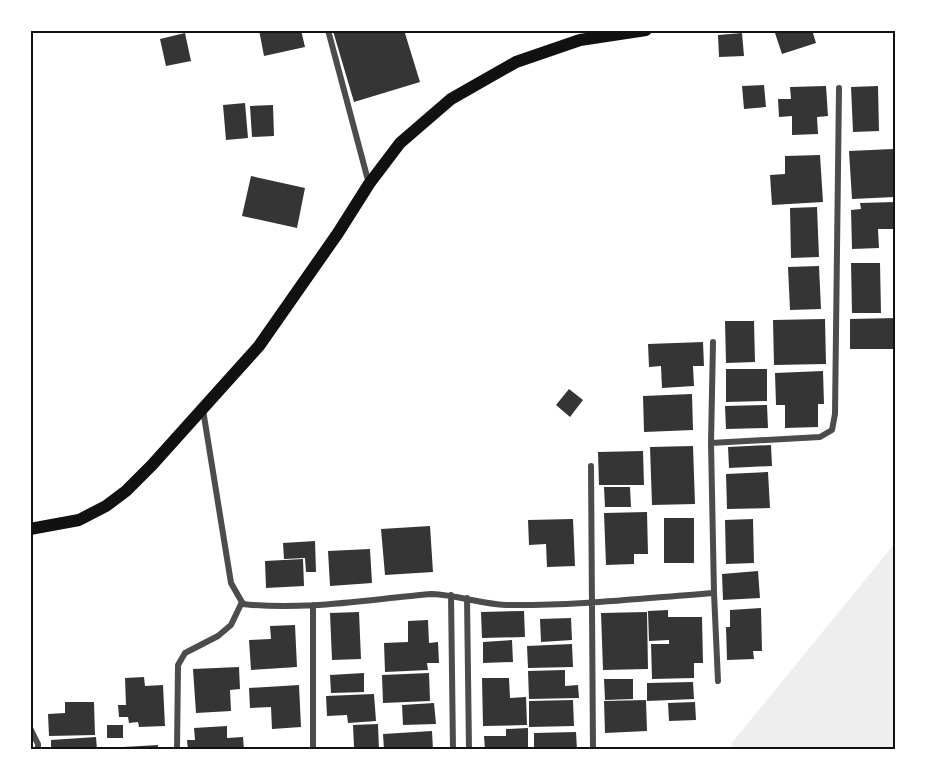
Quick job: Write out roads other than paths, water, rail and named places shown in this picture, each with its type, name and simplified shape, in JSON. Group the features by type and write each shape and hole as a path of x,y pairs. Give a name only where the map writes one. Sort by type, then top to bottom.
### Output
{"main road":[{"path":"30,529 79,520 106,506 126,491 203,410 259,346 338,233 369,184 400,143 451,99 516,62 580,39 646,30"}],"street":[{"path":"328,30 369,184"},
{"path":"711,443 820,437 832,430 835,414 839,88"},
{"path":"713,342 711,443 718,681"},
{"path":"203,410 231,583 243,604 313,605 432,594 451,595 503,605 592,602 714,593"},
{"path":"591,466 593,750"},
{"path":"451,595 453,750"},
{"path":"467,598 469,750"},
{"path":"177,750 178,665 185,653 218,636 231,625 242,602"},
{"path":"313,605 313,750"},
{"path":"30,728 38,744 38,750"}]}
